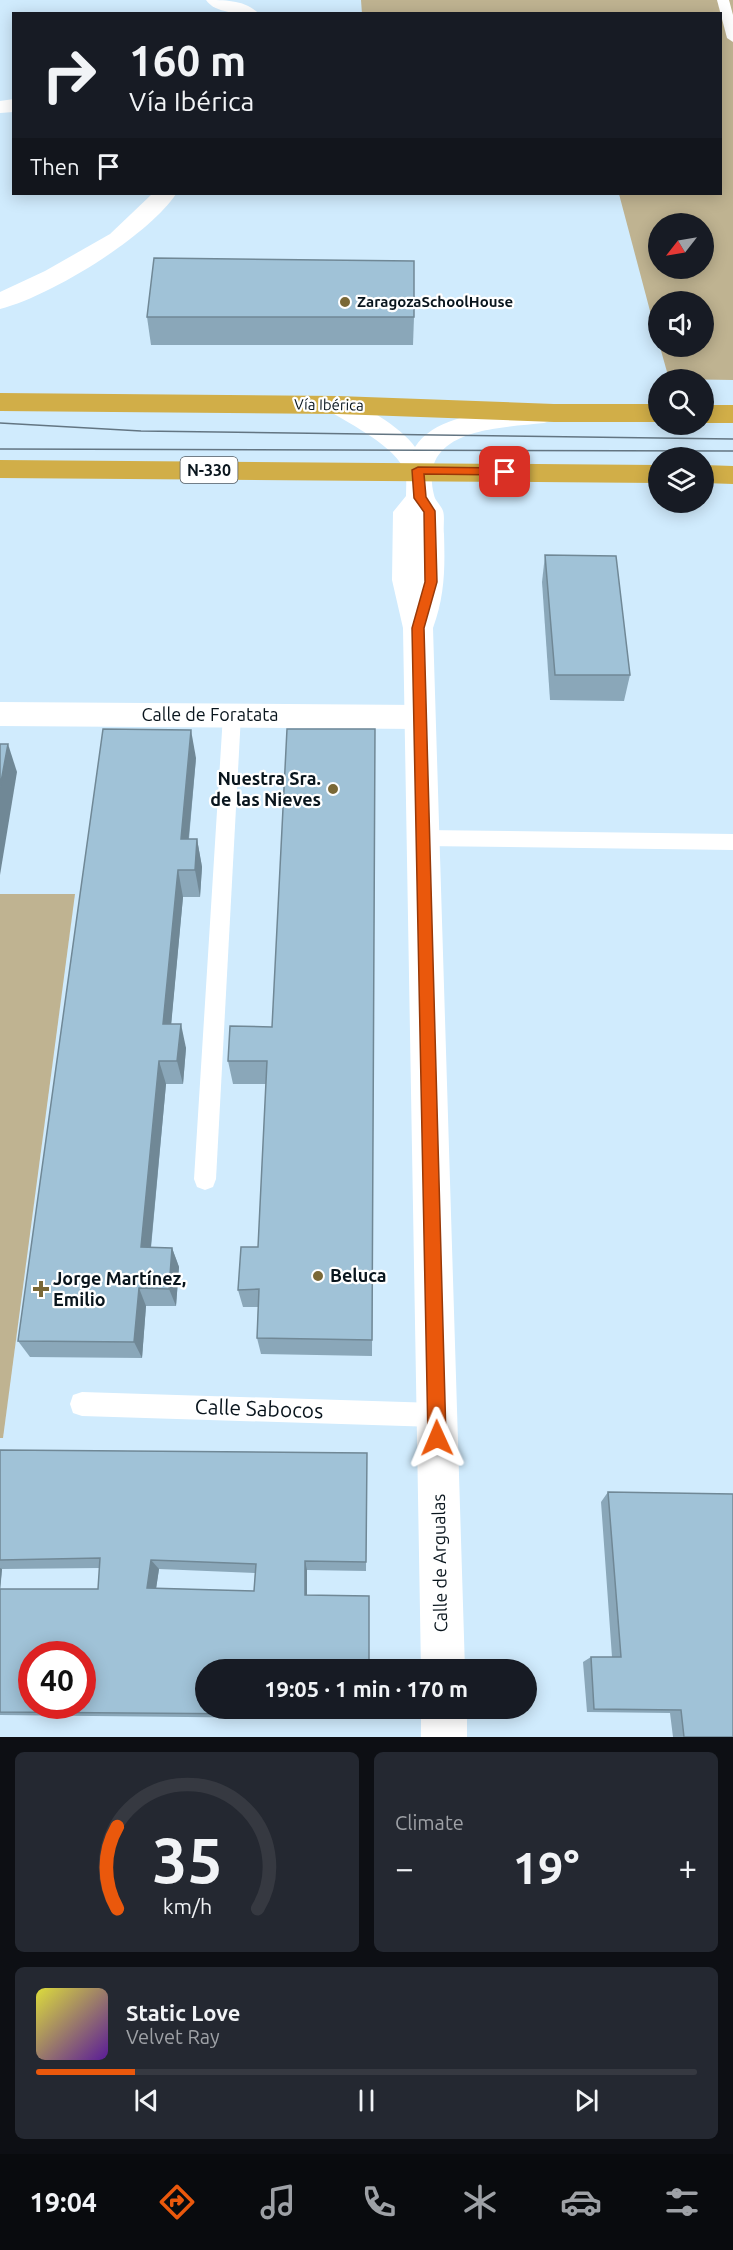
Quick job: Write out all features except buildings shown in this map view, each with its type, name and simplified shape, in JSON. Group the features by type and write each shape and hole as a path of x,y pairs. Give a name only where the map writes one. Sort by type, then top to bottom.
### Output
{"highway":[{"name":"Vía Ibérica","path":"0,402 338,405 554,413 648,413"},
{"path":"714,414 733,414"},
{"name":"N-330","path":"0,469 419,484 648,474"},
{"path":"714,474 733,475"}],"street":[{"path":"216,0 245,7"},
{"path":"0,301 54,276 118,239 164,195"},
{"name":"Calle de Argualas","path":"338,405 386,434 403,449 429,511 431,582 418,628 443,1659"},
{"path":"419,484 427,449 443,435 478,424 554,413"},
{"name":"Calle de Foratata","path":"0,714 420,717"},
{"path":"444,1719 444,1737"}],"lane":[{"path":"723,0 733,37"},
{"path":"205,1179 232,715"},
{"path":"423,838 733,842"},
{"name":"Calle Sabocos","path":"82,1404 436,1415"}],"shaded area":[{"path":"361,0 733,0 733,380 714,380 714,369 666,369 663,357 714,357 714,291 648,291 648,303 619,195 722,195 722,12 362,12"},
{"path":"0,894 75,894 3,1438 0,1438"}],"tram line":[{"path":"0,423 141,431 733,439"},
{"path":"0,449 733,451"}],"place":[{"name":"ZaragozaSchoolHouse","path":"345,302"},
{"name":"Nuestra Sra. de las Nieves","path":"333,789"},
{"name":"Beluca","path":"318,1276"},
{"name":"Jorge Martínez, Emilio","path":"41,1289"}],"route":[{"path":"437,1438 418,628 431,582 429,511 420,498 418,470 505,472"}]}
